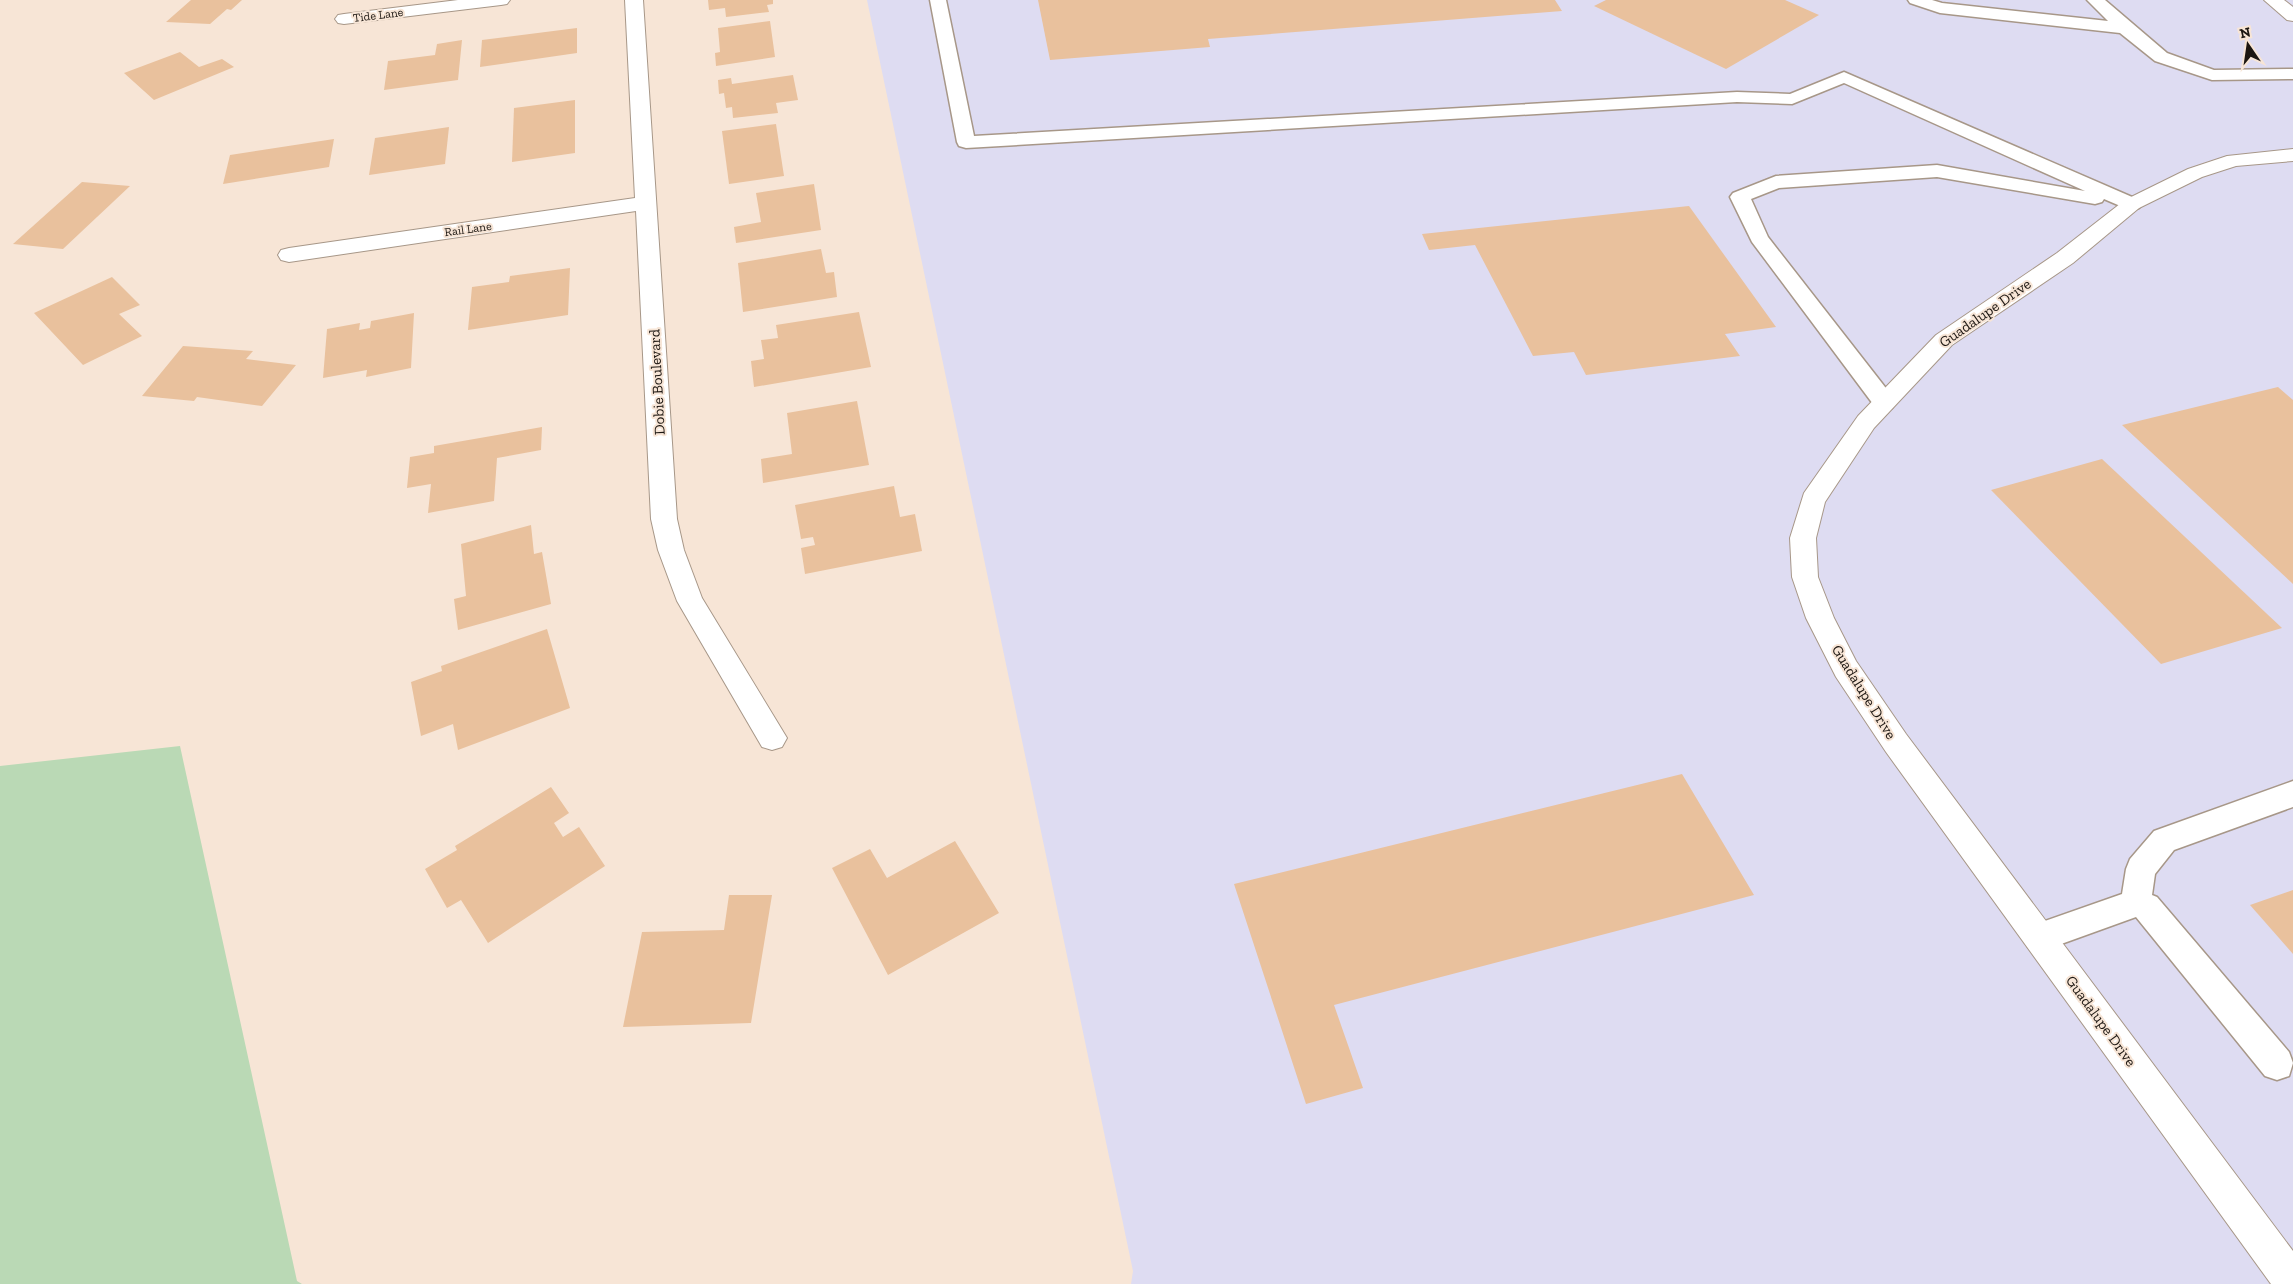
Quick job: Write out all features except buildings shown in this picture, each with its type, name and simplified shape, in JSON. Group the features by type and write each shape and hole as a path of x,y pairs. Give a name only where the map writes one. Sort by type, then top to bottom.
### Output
{"street":[{"name":"Tide Lane","path":"344,20 501,0"},
{"name":"Dobie Boulevard","path":"634,0 664,518 671,550 690,601 772,738"},
{"path":"2273,0 2293,16"},
{"name":"Guadalupe Drive","path":"2293,155 2234,160 2195,173 2132,204 2066,258 1944,340 1866,422 1813,500 1803,538 1805,577 1820,618 1846,669 1896,743 2293,1282"},
{"name":"Rail Lane","path":"289,255 646,203"}],"lane":[{"path":"938,0 966,142 1213,126 1737,97 1792,99 1844,77 2132,204"},
{"path":"1916,0 1940,8 2125,28"},
{"path":"2096,0 2125,28 2161,57 2212,75 2293,74"},
{"path":"1884,402 1759,238 1740,197 1776,182 1937,171 2132,204"},
{"path":"2136,903 2141,868 2164,840 2293,794"},
{"path":"2039,937 2136,903 2146,906 2277,1064"}],"shaded area":[{"path":"867,0 2293,0 2293,1284 1131,1284 1133,1271"}],"green space":[{"path":"180,746 297,1281 302,1284 0,1284 0,766"}]}
